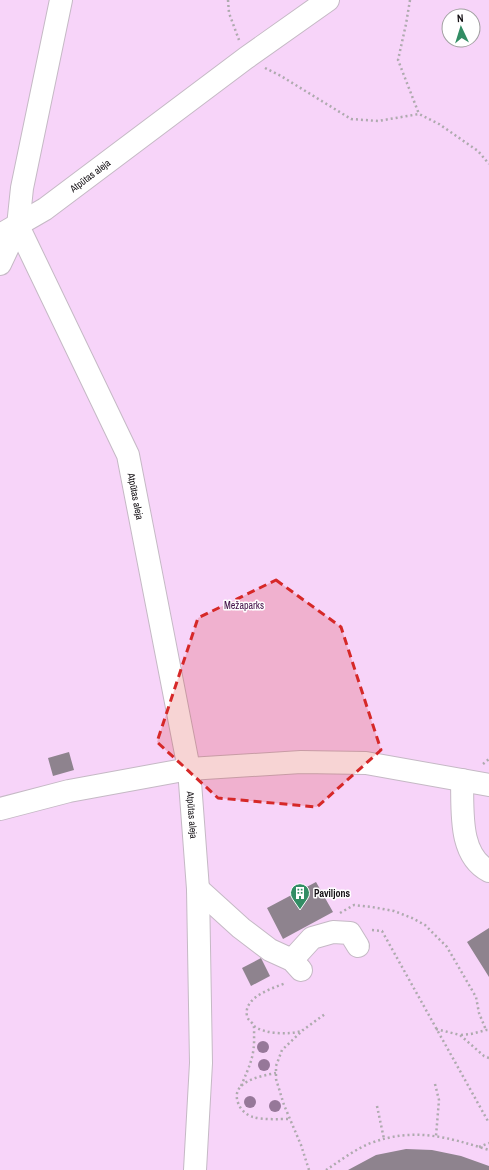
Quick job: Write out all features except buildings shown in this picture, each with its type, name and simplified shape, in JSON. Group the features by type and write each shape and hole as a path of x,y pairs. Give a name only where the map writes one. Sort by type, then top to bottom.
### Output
{"street":[{"path":"0,264 22,188 61,0"},
{"name":"Atpūtas aleja","path":"194,1170 201,1063 198,889 189,769 128,455 9,230 45,209 246,58 328,0"},
{"path":"0,809 69,791 189,769 301,762 366,763 489,785"},
{"path":"462,780 465,838 475,861 481,867 489,871"},
{"path":"198,889 241,928 294,970 312,938 333,932 354,940"}],"path":[{"path":"228,0 229,13 246,58 281,76 350,118 378,121 419,114 439,124 478,151 489,164"},
{"path":"410,0 398,60 419,114"},
{"path":"372,907 394,911 412,918 425,925 447,947 476,997 479,1014 488,1030 460,1035 436,1028"},
{"path":"354,940 369,930 382,931 489,1123"},
{"path":"294,970 268,990 251,1000 246,1009 247,1018 257,1028 278,1033 296,1033 303,1030"},
{"path":"309,1170 284,1105 276,1079 276,1066 282,1050 303,1030 325,1014"},
{"path":"254,1026 254,1051 237,1092 236,1100 241,1109 252,1117 290,1119"},
{"path":"460,1035 484,1056 489,1058"},
{"path":"240,1086 250,1080 276,1072"},
{"path":"435,1084 439,1100 436,1136"},
{"path":"377,1106 384,1139"},
{"path":"326,1170 345,1157 370,1144 384,1139 411,1134 436,1136 489,1150"},
{"path":"478,1147 489,1143"}],"highlighted area":[{"path":"276,580 341,627 381,750 317,807 218,798 157,742 198,618"}],"green space":[{"name":"Mežaparks","path":"0,0 489,0 489,1170 0,1170"}],"place":[{"name":"Paviljons","path":"300,910"}]}
